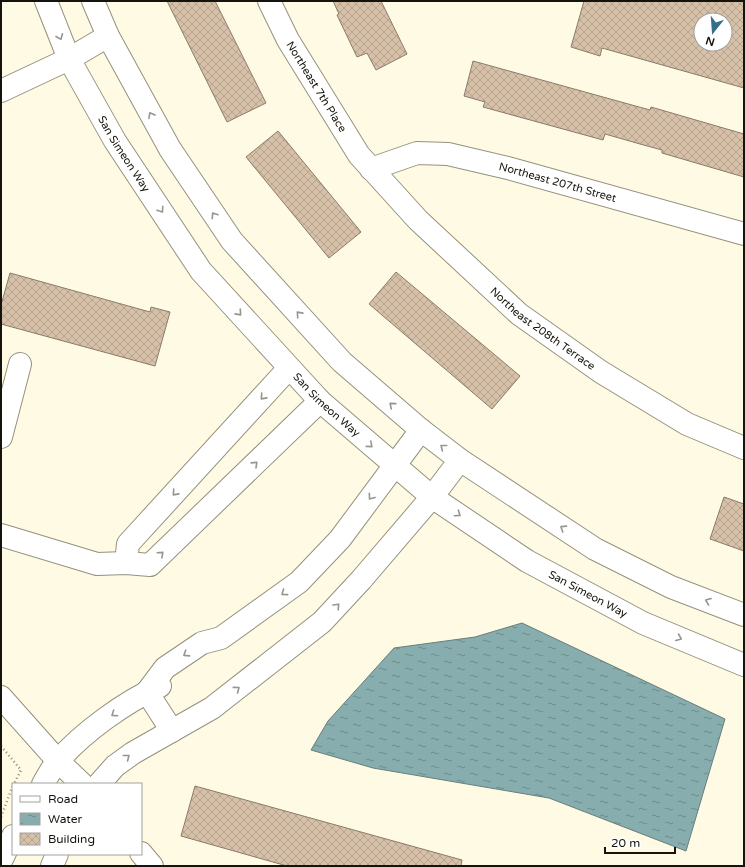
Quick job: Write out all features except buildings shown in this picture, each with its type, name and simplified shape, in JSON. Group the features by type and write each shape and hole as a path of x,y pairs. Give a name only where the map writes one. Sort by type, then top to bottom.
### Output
{"street":[{"name":"San Simeon Way","path":"46,1 69,58 115,141 201,271 320,401 432,497 534,565 643,623 744,665"},
{"path":"93,1 108,36 170,149 232,240 342,362 421,430 460,460 596,549 671,587 744,615"},
{"name":"Northeast 7th Place","path":"269,1 288,40 359,155 371,169"},
{"path":"1,91 69,58 108,36"},
{"name":"Northeast 207th Street","path":"371,169 417,153 448,154 508,168 744,234"},
{"name":"Northeast 208th Terrace","path":"371,169 418,220 519,314 601,372 687,424 744,448"},
{"path":"1,437 20,364"},
{"path":"126,563 128,544 289,368"},
{"path":"1,535 97,564 126,563 150,565 182,536 320,401"},
{"path":"44,783 58,761 89,732 147,692 172,680 209,657 221,638 299,582 340,539 421,430"},
{"path":"100,783 115,766 133,753 212,708 322,622 361,580 432,497 460,460"},
{"path":"158,512 182,536"},
{"path":"147,692 172,731"},
{"path":"5,710 81,783"},
{"path":"1,861 12,838"},
{"path":"142,854 152,866"},
{"path":"52,866 57,855"}],"path":[{"path":"1,746 21,770 14,783"},
{"path":"1,817 12,788"}],"water":[{"path":"522,623 725,719 686,851 549,798 373,768 311,750 328,721 394,648 475,637"}]}
